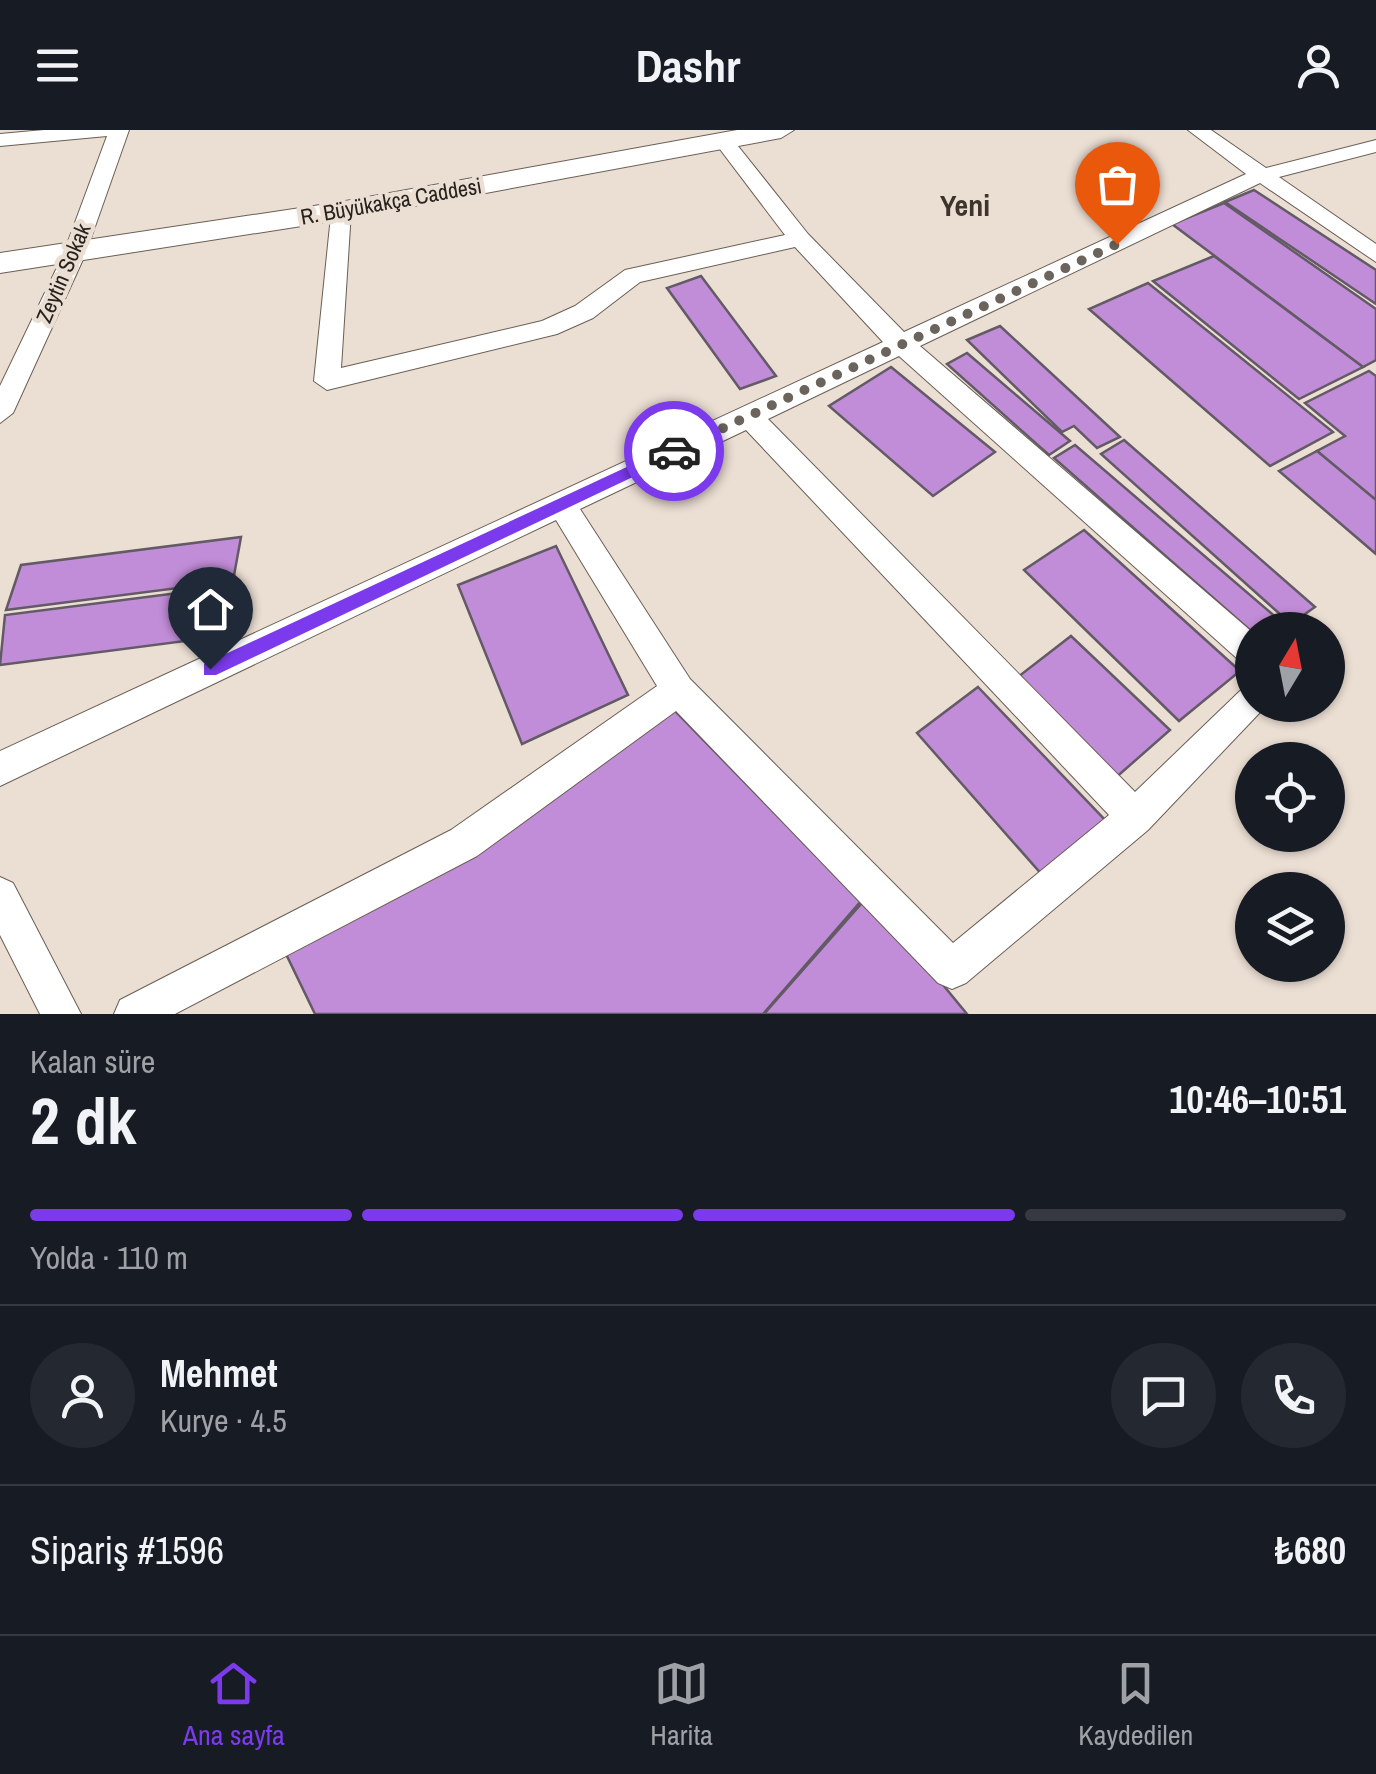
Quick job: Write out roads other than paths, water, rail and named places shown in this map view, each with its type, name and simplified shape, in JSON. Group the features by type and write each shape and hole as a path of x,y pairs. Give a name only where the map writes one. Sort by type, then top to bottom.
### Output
{"street":[{"path":"0,140 110,130"},
{"name":"Zeytin Sokak","path":"0,413 74,255 119,130"},
{"name":"R. Büyükakça Caddesi","path":"0,263 74,255 340,210 775,130"},
{"path":"1198,130 1258,176 1376,255"},
{"path":"723,140 800,239 867,314 1235,637"},
{"path":"0,769 1258,176 1376,146"},
{"path":"340,210 328,381 548,328 584,312 632,276 800,239"},
{"path":"750,416 1135,817"},
{"path":"561,502 678,690 952,970 1135,817 1235,719"},
{"path":"134,1014 464,843 678,690"},
{"path":"0,896 60,1014"}],"district":[{"name":"Yeni","path":"965,206"}]}
